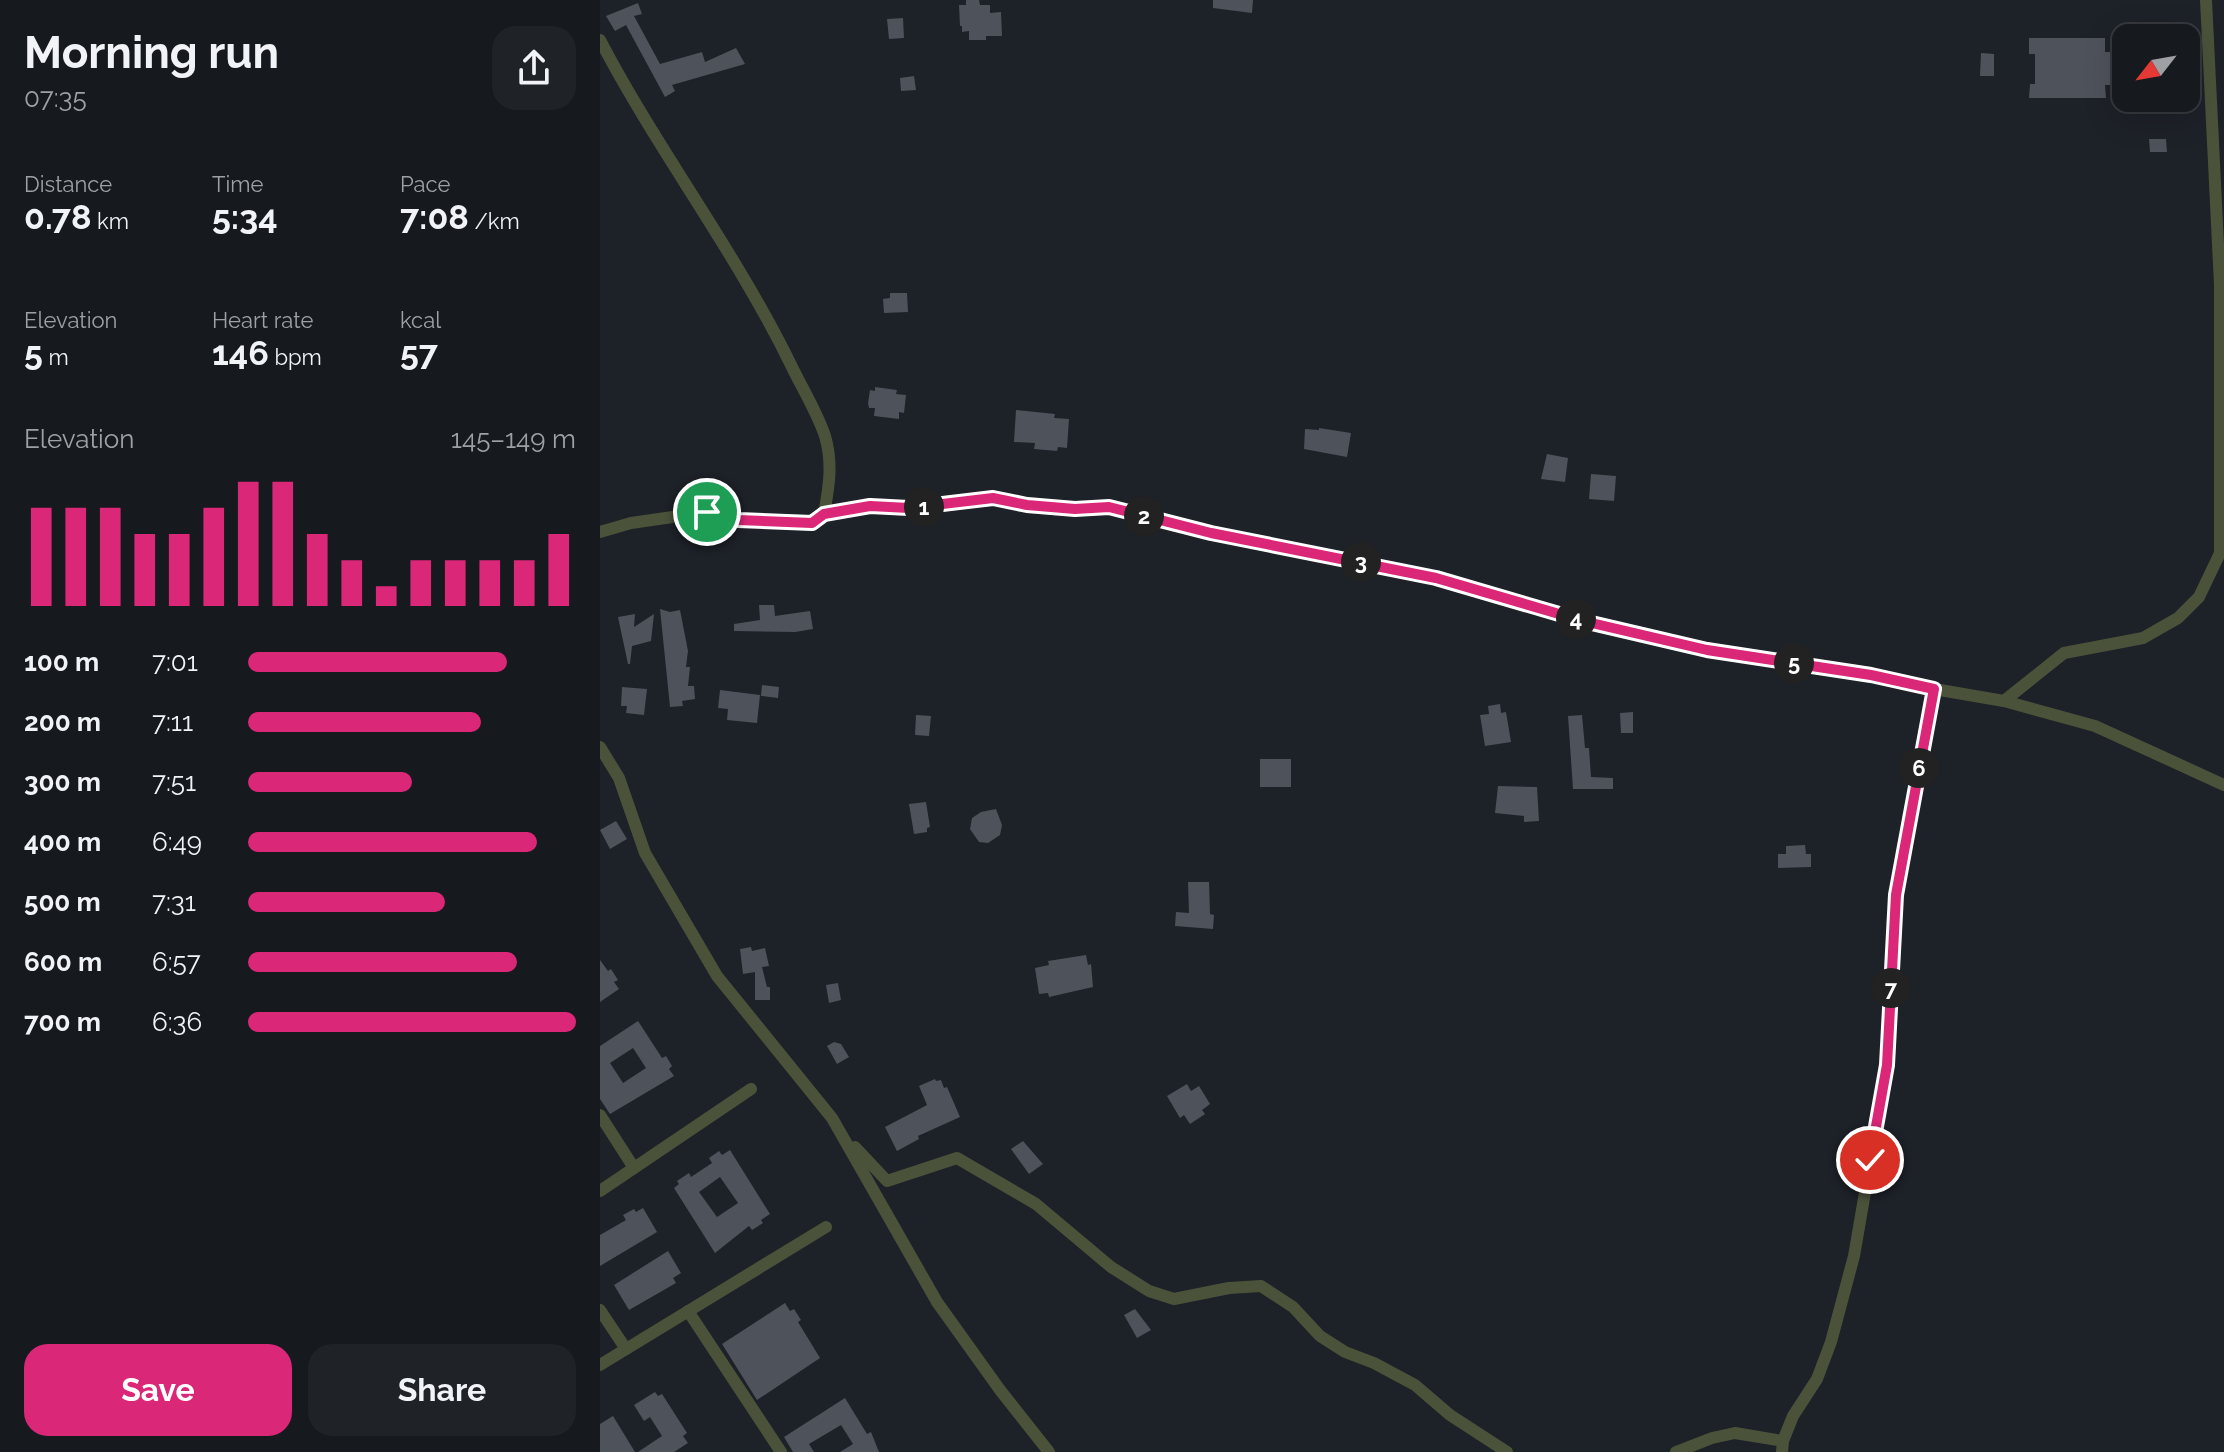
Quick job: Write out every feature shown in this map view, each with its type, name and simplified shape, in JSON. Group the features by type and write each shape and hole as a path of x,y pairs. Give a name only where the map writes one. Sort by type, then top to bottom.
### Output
{"street":[{"path":"2004,701 2064,653 2143,638 2178,618 2199,597 2220,553 2220,285 2206,0"},
{"path":"600,40 675,171 771,323 825,436 832,473 824,514"},
{"path":"600,532 631,523 707,512 738,520 812,523 824,514 870,506 909,508 993,498 1027,505 1075,509 1109,507 1211,533 1436,578 1583,621 1707,650 1871,675 2004,701 2095,726 2224,785"},
{"path":"1676,1452 1735,1433 1783,1447 1793,1416 1817,1379 1831,1342 1854,1256 1887,1065 1896,895 1934,689"},
{"path":"600,747 619,778 645,853 717,976 887,1181 957,1158 1036,1204 1111,1267 1149,1291 1174,1299 1229,1288 1261,1286 1293,1307 1320,1336 1345,1352 1374,1363 1415,1385 1450,1415 1507,1452"},
{"path":"600,1191 751,1089"},
{"path":"600,1115 634,1168"},
{"path":"832,1118 937,1302 1049,1452"},
{"path":"600,1365 826,1227"},
{"path":"600,1310 626,1349"},
{"path":"688,1311 781,1452"}],"building":[{"path":"966,0 979,0 980,5 990,5 990,13 1001,12 1002,36 969,40 969,31 962,32 960,26 959,5 966,5"},
{"path":"1213,0 1253,0 1252,13 1213,8"},
{"path":"638,3 642,14 634,16 660,64 702,52 705,62 736,48 745,64 672,85 675,91 665,97 626,25 615,31 606,16"},
{"path":"903,18 904,38 889,39 887,19"},
{"path":"2029,38 2105,38 2105,52 2112,52 2112,85 2105,85 2106,98 2029,98 2030,84 2035,84 2035,54 2029,54"},
{"path":"1981,53 1994,54 1994,76 1980,76"},
{"path":"914,76 916,90 901,91 900,78"},
{"path":"2149,139 2166,139 2167,152 2150,152"},
{"path":"890,293 907,293 908,312 884,313 883,299 890,298"},
{"path":"875,387 897,390 896,394 906,395 904,413 899,412 899,419 874,416 875,408 869,408 868,403 870,390 875,391"},
{"path":"1016,410 1055,414 1054,418 1069,419 1067,448 1058,447 1057,451 1034,449 1035,443 1014,442"},
{"path":"1305,429 1351,433 1347,457 1304,449"},
{"path":"1547,454 1568,458 1565,482 1541,479"},
{"path":"1591,474 1616,476 1614,501 1589,499"},
{"path":"759,605 774,605 775,616 810,611 813,629 795,632 734,631 734,624 760,620"},
{"path":"660,609 670,612 680,610 688,651 686,667 690,667 688,686 694,686 695,699 682,701 683,706 670,707"},
{"path":"635,614 634,627 654,614 651,641 632,646 628,664 618,617"},
{"path":"762,685 779,687 778,698 761,696"},
{"path":"622,687 647,689 644,715 626,713 627,706 621,706"},
{"path":"720,690 760,695 757,723 727,720 728,709 718,708"},
{"path":"1500,704 1501,713 1506,712 1511,742 1485,746 1480,715 1489,714 1488,706"},
{"path":"1633,712 1633,733 1621,733 1620,713"},
{"path":"916,715 931,716 929,736 915,735"},
{"path":"1582,715 1591,777 1613,778 1613,789 1573,789 1568,716"},
{"path":"1260,759 1291,759 1291,787 1260,787"},
{"path":"1498,786 1537,787 1539,821 1524,822 1524,816 1495,813"},
{"path":"926,802 930,827 927,832 914,834 909,804"},
{"path":"996,809 1002,825 1000,835 988,843 979,842 970,829 972,818 981,812"},
{"path":"616,821 627,839 610,849 600,830"},
{"path":"1805,845 1806,854 1811,854 1811,867 1778,868 1778,854 1786,854 1786,846"},
{"path":"1188,882 1209,882 1213,929 1175,926 1176,912 1189,913"},
{"path":"751,947 752,951 765,948 769,966 762,967 767,987 770,987 770,1000 755,1000 755,972 743,974 740,949"},
{"path":"1086,955 1088,965 1091,964 1093,987 1049,997 1048,993 1039,994 1035,968 1049,965 1048,961"},
{"path":"600,960 608,971 611,969 618,980 614,982 619,989 600,1002"},
{"path":"838,983 841,1000 829,1003 826,985"},
{"path":"638,1021 662,1058 666,1056 674,1076 610,1114 600,1099 600,1046","holes":["633,1048 646,1068 623,1083 610,1063"]},
{"path":"834,1042 841,1044 849,1057 837,1064 827,1046"},
{"path":"935,1079 941,1080 944,1088 947,1087 960,1117 918,1136 919,1139 897,1151 885,1127 927,1105 919,1086"},
{"path":"1187,1084 1191,1091 1199,1086 1210,1104 1202,1110 1205,1114 1190,1124 1184,1115 1180,1118 1167,1096"},
{"path":"1023,1141 1043,1164 1029,1174 1011,1149"},
{"path":"730,1150 770,1214 761,1220 763,1223 752,1230 749,1226 715,1253 674,1188 679,1184 677,1181 689,1173 691,1177 712,1163 709,1158 719,1151 722,1155","holes":["720,1177 738,1203 717,1217 699,1192"]},
{"path":"643,1208 657,1232 600,1266 600,1235 626,1220 623,1215"},
{"path":"668,1251 681,1273 673,1278 676,1283 629,1310 614,1285"},
{"path":"785,1303 790,1311 794,1309 801,1320 798,1322 820,1358 757,1400 722,1344"},
{"path":"1135,1309 1151,1330 1137,1338 1124,1315"},
{"path":"655,1392 658,1396 662,1394 687,1433 683,1436 688,1443 674,1452 638,1452 662,1436 650,1417 644,1421 634,1405"},
{"path":"845,1398 867,1434 871,1432 879,1452 840,1452 853,1444 841,1425 809,1444 814,1452 793,1452 784,1437"},
{"path":"613,1416 635,1452 600,1452 600,1424"}],"route":[{"path":"707,512 738,520 812,523 824,514 870,506 909,508 993,498 1027,505 1075,509 1109,507 1211,533 1436,578 1583,621 1707,650 1871,675 1934,689 1896,895 1887,1065 1870,1160"}]}
